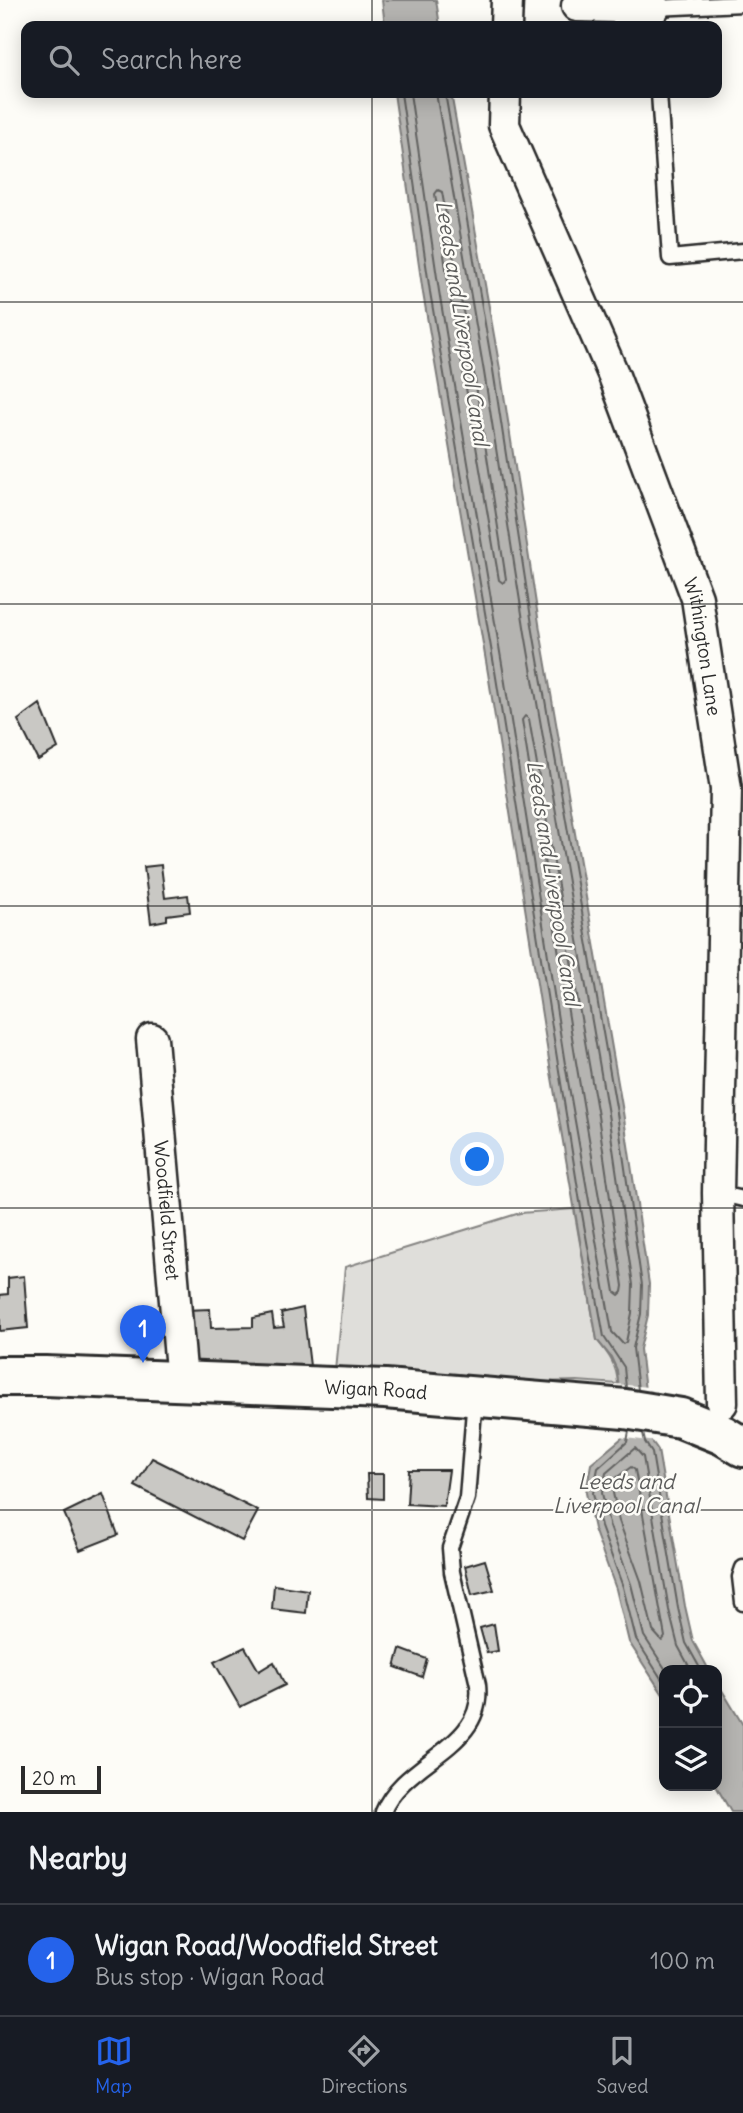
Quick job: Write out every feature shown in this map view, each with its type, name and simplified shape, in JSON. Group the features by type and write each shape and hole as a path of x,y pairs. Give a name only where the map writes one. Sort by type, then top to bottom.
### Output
{"main road":[{"name":"Wigan Road","path":"0,1376 385,1389 475,1396 668,1415 701,1425 743,1447"}],"street":[{"path":"506,21 507,0"},
{"path":"577,6 655,17"},
{"name":"Withington Lane","path":"505,98 504,125 614,376 697,598 734,788 730,1196 722,1404"},
{"name":"Woodfield Street","path":"152,1039 182,1381"}],"lane":[{"path":"655,17 743,4"},
{"path":"659,98 670,258 743,251"},
{"path":"383,1812 397,1790 467,1730 476,1715 480,1700 452,1572 450,1548 467,1498 475,1396"},
{"path":"743,1568 740,1577 743,1603"}],"shaded area":[{"path":"574,1209 597,1340 612,1361 618,1384 577,1381 503,1383 334,1380 345,1267 520,1213"}],"water":[{"path":"382,0 436,0 439,21 384,21"},
{"name":"Leeds and Liverpool Canal","path":"395,98 452,98 500,369 540,630 623,1112 649,1284 648,1315 640,1349 651,1440 658,1450 693,1641 706,1665 659,1665 659,1688 629,1642 616,1589 594,1529 586,1493 591,1464 623,1437 617,1370 611,1357 597,1340 550,1066 488,673 423,293"},
{"path":"722,1690 743,1725 743,1812 731,1812 719,1791 722,1791"}],"pier":[{"path":"615,1384 648,1387 657,1442 618,1437"}],"building":[{"path":"40,704 58,748 38,760 18,720"},
{"path":"161,865 165,898 188,895 190,912 167,915 167,920 151,923 144,867"},
{"path":"24,1276 28,1328 0,1331 0,1295 8,1294 8,1278"},
{"path":"303,1308 310,1366 193,1362 185,1310 210,1309 211,1328 253,1327 253,1318 272,1314 274,1328 284,1327 281,1313"},
{"path":"152,1458 258,1511 242,1541 135,1486"},
{"path":"409,1470 449,1470 444,1506 407,1504"},
{"path":"367,1474 383,1474 383,1499 368,1498"},
{"path":"103,1494 118,1535 80,1550 64,1513"},
{"path":"485,1560 494,1590 472,1595 465,1566"},
{"path":"274,1585 308,1590 306,1613 272,1609"},
{"path":"494,1624 498,1651 487,1653 480,1628"},
{"path":"245,1647 259,1671 274,1662 285,1685 240,1707 214,1662"},
{"path":"400,1649 427,1659 422,1677 395,1667"}],"place":[{"name":"Wigan Road/Woodfield Street","path":"143,1363"}]}
